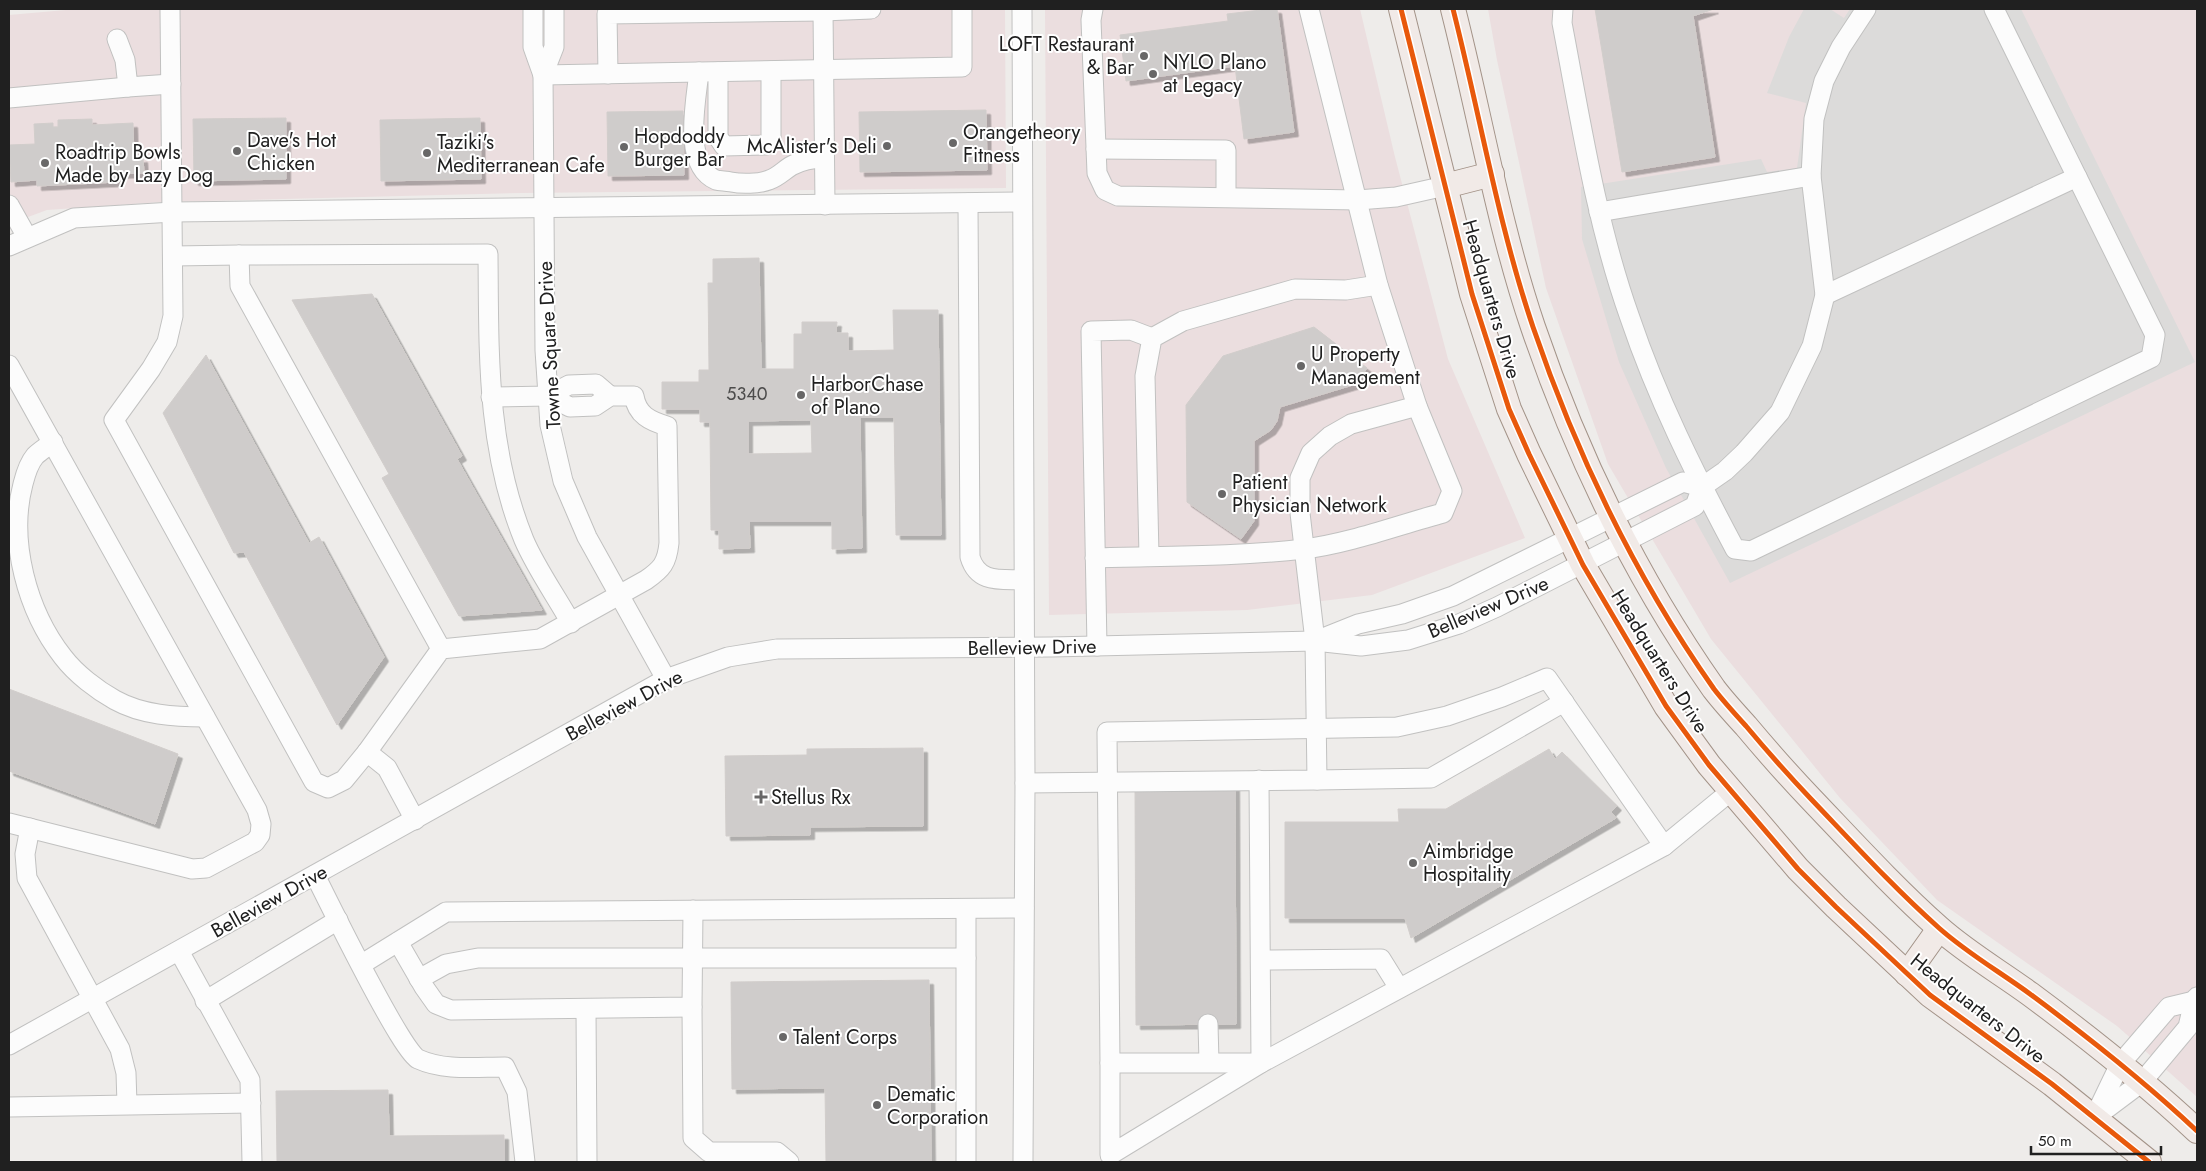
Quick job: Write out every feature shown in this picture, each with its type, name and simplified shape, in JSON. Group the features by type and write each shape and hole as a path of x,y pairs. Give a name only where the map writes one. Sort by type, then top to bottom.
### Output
{"main road":[{"name":"Headquarters Drive","path":"1401,9 1472,294 1509,409 1583,565 1666,706 1708,765 1798,869 1930,995 2052,1084 2149,1162"},
{"name":"Headquarters Drive","path":"1453,9 1492,174 1533,325 1577,443 1624,543 1679,638 1717,693 1794,781 1863,855 1939,929 1961,947 2030,994 2120,1064 2197,1131"},
{"path":"1445,186 1492,174"},
{"path":"1908,974 1939,929"}],"street":[{"path":"170,9 173,316 167,342 151,369 114,420 314,782 328,788 344,780 367,752 441,649 540,639 571,623 660,570 668,556 667,426 649,421 636,407 634,396 610,396 596,384 569,385 548,396 491,397"},
{"name":"Towne Square Drive","path":"533,9 533,47 543,75 544,209 550,425 563,481 587,537 666,679"},
{"name":"Towne Square Drive","path":"543,75 554,47 554,9"},
{"path":"608,74 607,14 822,12 871,9"},
{"path":"543,75 962,68 962,9"},
{"path":"1022,9 1025,783 1023,1162"},
{"path":"1093,9 1091,20 1097,173 1105,190 1118,196 1226,196 1358,200 1396,197 1445,186"},
{"path":"1095,558 1241,554 1305,549 1361,536 1443,512 1452,491 1417,406 1378,286 1309,9"},
{"path":"1563,9 1562,23 1599,212 1629,318 1665,408 1702,487 1735,549 1751,551 2150,358 2155,335 1994,9"},
{"path":"1702,487 1725,471 1744,454 1780,412 1812,346 1825,295 1811,176 1814,119 1824,81 1841,47 1866,9"},
{"path":"822,12 825,205"},
{"path":"117,38 125,60 128,87"},
{"path":"718,72 718,137 724,146 766,145 772,139 771,71"},
{"path":"698,72 694,123 697,159 703,169 715,179 734,183 766,182 778,177 790,167 804,160 824,158"},
{"path":"9,98 171,84"},
{"path":"1096,149 1226,150 1226,196"},
{"path":"1599,212 1811,176"},
{"path":"1825,295 2077,176"},
{"path":"9,246 74,218 173,212 1022,202"},
{"path":"968,203 970,557 972,564 980,574 994,579 1023,580"},
{"path":"9,205 27,237"},
{"path":"173,256 488,254 491,397 494,431 510,498 525,541 571,623"},
{"path":"239,255 240,286 441,649"},
{"path":"1097,646 1091,331 1131,330 1152,338 1183,321 1295,289 1346,290 1378,286"},
{"path":"1149,556 1146,376 1152,338"},
{"path":"9,366 257,810 261,824 260,835 254,842 206,868 192,869 9,823"},
{"path":"1317,780 1315,641 1300,513 1300,478 1311,452 1330,436 1351,424 1417,406"},
{"path":"53,442 34,457 24,478 18,502 21,566 35,610 63,657 85,679 116,701 150,713 204,718"},
{"name":"Belleview Drive","path":"9,1045 666,679 728,657 777,649 1097,646 1315,641 1361,646 1408,640 1460,624 1583,565 1695,506 1702,487 1683,482 1453,596 1402,614 1358,624 1315,641"},
{"path":"1664,846 1547,678 1465,710 1405,725 1316,730 1107,732 1110,1155 1261,1063 1664,846 1732,792"},
{"path":"1025,783 1431,778 1564,702"},
{"path":"367,752 387,768 415,820"},
{"path":"1259,780 1261,1063"},
{"path":"30,828 25,854 27,878 120,1049 126,1073 127,1104"},
{"path":"315,875 394,1027 415,1058 442,1067 505,1067 517,1092 525,1162"},
{"path":"362,964 446,912 1024,908"},
{"path":"966,909 966,1162"},
{"path":"693,910 693,1138 709,1152 777,1152 789,1162"},
{"path":"206,1001 338,920"},
{"path":"398,942 436,1004 451,1010 692,1008"},
{"path":"179,952 250,1080 252,1162"},
{"path":"419,978 446,964 478,958 966,958"},
{"path":"1260,960 1382,959 1399,988"},
{"path":"2094,1118 2120,1064 2169,1007 2196,999"},
{"path":"2094,1118 2142,1082 2188,1027 2196,999"},
{"path":"586,1009 587,1162"},
{"path":"1208,1024 1209,1062"},
{"path":"1110,1063 1261,1063"},
{"path":"9,1107 127,1104 251,1104"}],"shaded area":[{"path":"77,9 1005,9 1006,188 522,193 161,202 47,210 9,224 9,15"},
{"path":"1045,9 1360,9 1395,157 1448,359 1525,538 1372,595 1247,610 1049,615"},
{"path":"1488,9 2197,9 2197,1097 2117,1026 1937,900 1840,798 1711,639 1608,464 1546,288 1497,60"},
{"path":"1804,9 1830,9 1844,18 1850,9 2021,9 2195,362 1730,583 1666,468 1619,362 1582,239 1581,187 1761,159 1767,172 1797,168 1806,103 1767,93 1789,37"}],"building":[{"name":"NYLO Plano at Legacy","path":"1277,9 1294,132 1244,139 1235,66 1126,81 1120,35 1228,21 1227,14"},
{"path":"1595,9 1714,9 1693,16 1715,157 1622,172"},
{"path":"986,110 987,170 860,172 859,112"},
{"path":"683,111 684,175 608,176 607,112"},
{"path":"286,118 286,179 194,181 193,119"},
{"path":"480,118 481,179 381,181 380,120"},
{"path":"92,119 92,125 133,123 134,159 143,158 144,173 117,174 117,182 37,186 37,180 11,182 9,145 35,144 34,124 53,123 53,127 58,127 58,120"},
{"name":"HarborChase of Plano","path":"759,258 761,369 794,369 794,334 802,334 802,322 837,322 836,333 848,333 848,351 894,350 893,310 938,310 941,535 896,535 894,417 860,417 862,548 832,549 832,521 749,521 750,548 719,549 719,530 711,530 710,422 700,422 700,409 662,409 662,382 699,382 699,370 709,370 708,283 713,283 713,259","holes":["811,420 812,453 748,454 748,421"]},
{"path":"372,294 462,456 457,459 542,610 459,616 382,478 389,474 292,300"},
{"path":"1314,327 1367,368 1356,384 1280,407 1277,421 1271,430 1254,441 1254,521 1241,539 1187,502 1186,405 1223,356"},
{"path":"206,355 309,543 319,537 384,657 337,725 244,552 234,553 163,413"},
{"path":"9,689 178,754 155,824 9,771"},
{"path":"923,748 923,826 810,827 810,835 726,836 725,756 807,755 807,749"},
{"name":"Aimbridge Hospitality","path":"1549,749 1555,759 1562,752 1617,806 1611,812 1616,818 1411,938 1405,918 1285,918 1285,822 1399,822 1398,809 1446,809"},
{"path":"1135,786 1235,786 1236,1024 1136,1025"},
{"path":"929,980 931,1162 826,1162 825,1088 732,1089 731,982"},
{"path":"388,1090 389,1136 504,1135 504,1162 277,1162 276,1091"}],"cycle path":[{"path":"1401,9 1472,294 1509,409 1583,565 1666,706 1709,765 1798,869 1836,907 1930,995 2052,1084 2149,1162"},
{"path":"1453,9 1510,249 1533,327 1550,375 1589,469 1611,515 1634,560 1686,647 1714,689 1778,763 1922,913 1961,946 2030,994 2095,1043 2137,1077 2197,1131"}],"place":[{"name":"LOFT Restaurant & Bar","path":"1144,56"},
{"name":"NYLO Plano at Legacy","path":"1153,74"},
{"name":"Orangetheory Fitness","path":"953,143"},
{"name":"McAlister's Deli","path":"887,146"},
{"name":"Hopdoddy Burger Bar","path":"624,147"},
{"name":"Dave's Hot Chicken","path":"237,151"},
{"name":"Taziki's Mediterranean Cafe","path":"427,153"},
{"name":"Roadtrip Bowls Made by Lazy Dog","path":"45,163"},
{"name":"U Property Management","path":"1301,366"},
{"name":"HarborChase of Plano","path":"801,395"},
{"name":"Patient Physician Network","path":"1222,494"},
{"name":"Stellus Rx","path":"761,797"},
{"name":"Aimbridge Hospitality","path":"1413,863"},
{"name":"Talent Corps","path":"783,1037"},
{"name":"Dematic Corporation","path":"877,1105"}]}
